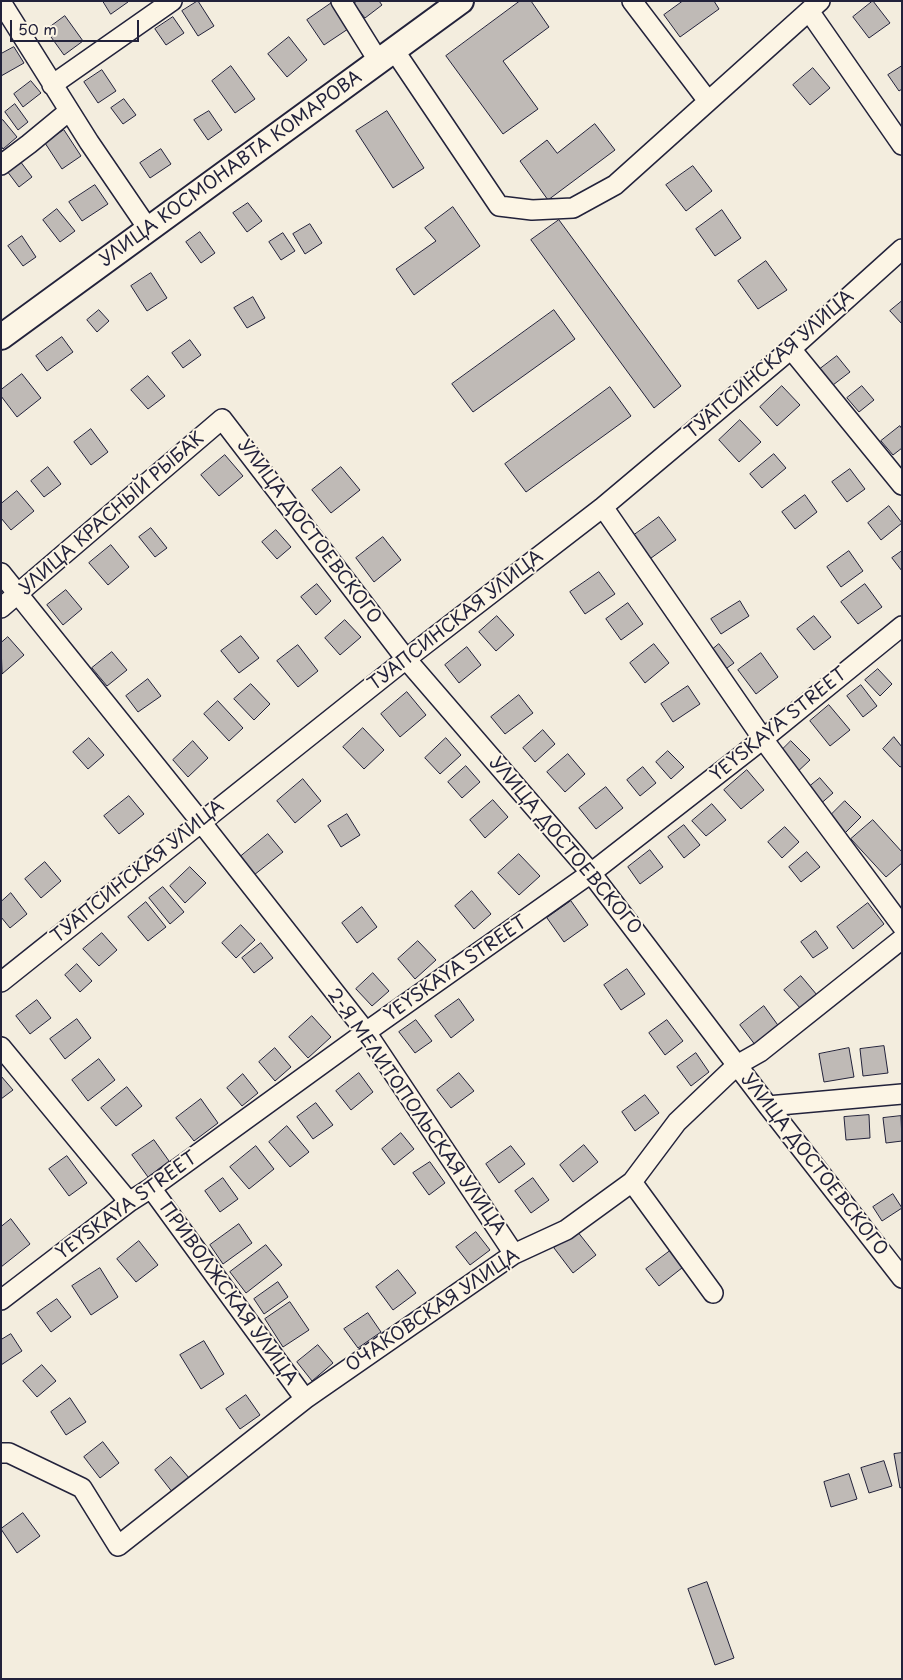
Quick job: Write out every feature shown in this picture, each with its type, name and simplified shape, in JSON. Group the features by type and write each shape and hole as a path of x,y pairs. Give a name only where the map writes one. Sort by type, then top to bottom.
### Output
{"main road":[{"name":"УЛИЦА КОСМОНАВТА КОМАРОВА","path":"1,337 461,1"}],"street":[{"path":"52,85 172,1"},
{"path":"341,1 386,56 499,206 532,210 573,208 615,185 814,6 902,145"},
{"path":"632,1 708,101"},
{"path":"1,2 52,85 149,230"},
{"path":"1,165 69,111"},
{"name":"ТУАПСИНСКАЯ УЛИЦА","path":"1,982 406,659 603,507 791,349 902,249"},
{"path":"791,349 902,485"},
{"name":"УЛИЦА КРАСНЫЙ РЫБАК","path":"1,608 222,419"},
{"name":"УЛИЦА ДОСТОЕВСКОГО","path":"222,419 406,659 591,873 768,1106 902,1278"},
{"path":"603,507 763,739 902,926"},
{"name":"2-Я МЕЛИТОПОЛЬСКАЯ УЛИЦА","path":"1,573 366,1032 514,1254"},
{"name":"YEYSKAYA STREET","path":"1,1300 129,1202 591,873 763,739 902,626"},
{"name":"ОЧАКОВСКАЯ УЛИЦА","path":"1,1453 9,1453 82,1488 118,1546 305,1399 514,1254 566,1230 632,1182 677,1122 737,1065 760,1052 902,939"},
{"path":"1,1046 129,1202"},
{"path":"768,1106 902,1094"},
{"path":"632,1182 713,1293"},
{"name":"ПРИВОЛЖСКАЯ УЛИЦА","path":"151,1188 305,1399"}],"building":[{"path":"103,1 127,1 128,2 111,14"},
{"path":"198,1 214,26 198,36 182,11"},
{"path":"357,1 379,1 382,5 365,18 354,4"},
{"path":"520,1 531,1 549,27 503,61 538,109 503,134 446,56"},
{"path":"683,1 714,1 719,9 680,37 664,15"},
{"path":"873,1 890,23 869,38 853,17"},
{"path":"333,2 351,27 324,45 307,20"},
{"path":"65,16 83,41 64,55 46,30"},
{"path":"173,17 184,33 166,45 155,29"},
{"path":"289,37 307,60 287,77 268,54"},
{"path":"14,47 24,63 1,76 1,54"},
{"path":"231,66 255,99 235,113 212,81"},
{"path":"902,66 902,89 899,91 888,75"},
{"path":"813,68 830,88 810,105 793,85"},
{"path":"102,70 116,91 98,103 84,82"},
{"path":"31,81 41,93 23,107 14,94"},
{"path":"124,99 136,115 123,124 111,108"},
{"path":"15,104 28,122 18,130 5,112"},
{"path":"209,111 222,130 208,140 194,120"},
{"path":"387,111 424,168 393,188 356,131"},
{"path":"3,120 17,137 3,149 1,146 1,121"},
{"path":"595,124 615,150 548,200 520,161 547,140 557,153"},
{"path":"64,130 81,156 62,169 45,143"},
{"path":"161,149 171,164 150,178 140,163"},
{"path":"20,161 32,177 19,187 7,171"},
{"path":"693,166 712,191 686,211 666,185"},
{"path":"95,185 108,204 82,221 69,202"},
{"path":"248,203 262,221 247,232 233,213"},
{"path":"453,207 480,246 414,295 396,269 436,241 425,228"},
{"path":"57,209 75,231 60,242 43,220"},
{"path":"722,210 741,238 715,256 696,229"},
{"path":"559,220 681,386 654,408 531,240"},
{"path":"310,224 322,243 305,254 293,234"},
{"path":"200,232 215,253 201,263 186,242"},
{"path":"283,233 295,251 281,260 269,242"},
{"path":"22,236 36,257 23,266 8,246"},
{"path":"766,261 787,290 758,309 738,281"},
{"path":"151,273 167,298 147,311 131,286"},
{"path":"253,297 265,318 247,328 234,308"},
{"path":"902,301 902,324 890,311"},
{"path":"99,310 109,321 97,332 87,320"},
{"path":"554,310 575,339 473,412 452,384"},
{"path":"62,337 73,352 47,371 36,356"},
{"path":"190,340 201,355 183,368 172,353"},
{"path":"837,356 850,372 833,385 820,369"},
{"path":"22,374 41,398 17,417 1,396 1,390"},
{"path":"148,376 165,396 148,409 131,390"},
{"path":"782,386 800,405 777,426 760,407"},
{"path":"862,386 874,400 859,412 847,398"},
{"path":"610,387 631,416 526,492 505,464"},
{"path":"740,420 761,442 739,462 719,440"},
{"path":"900,426 902,429 902,448 893,455 881,441"},
{"path":"91,429 108,452 91,465 74,442"},
{"path":"774,454 786,468 762,488 750,474"},
{"path":"225,455 243,476 219,496 201,475"},
{"path":"48,467 61,484 44,497 31,481"},
{"path":"341,467 360,490 331,513 312,490"},
{"path":"850,469 865,489 847,502 832,482"},
{"path":"17,491 34,511 11,530 1,518 1,504"},
{"path":"805,495 817,512 795,529 782,512"},
{"path":"889,506 902,523 881,540 868,523"},
{"path":"659,517 676,540 647,561 630,538"},
{"path":"151,528 167,548 155,557 139,537"},
{"path":"276,530 291,547 277,559 262,542"},
{"path":"383,537 401,560 374,582 356,558"},
{"path":"111,545 129,567 108,585 89,563"},
{"path":"849,551 863,571 841,587 827,567"},
{"path":"902,551 902,571 892,558"},
{"path":"599,572 615,594 585,614 570,592"},
{"path":"317,584 331,601 316,615 301,597"},
{"path":"865,584 882,607 858,624 841,602"},
{"path":"66,590 82,609 63,625 47,605"},
{"path":"740,601 749,616 721,634 711,619"},
{"path":"628,603 643,624 621,640 606,619"},
{"path":"497,616 514,635 496,651 479,632"},
{"path":"814,616 831,637 814,650 797,629"},
{"path":"345,620 361,637 340,655 325,638"},
{"path":"241,636 259,658 239,673 221,651"},
{"path":"8,637 24,655 2,674 1,643"},
{"path":"654,644 669,663 645,683 630,663"},
{"path":"719,644 734,663 720,673 706,655"},
{"path":"298,645 318,671 298,687 277,661"},
{"path":"467,647 481,665 459,683 445,665"},
{"path":"112,652 127,670 107,686 92,668"},
{"path":"761,653 778,677 756,694 738,670"},
{"path":"878,669 892,684 880,696 865,680"},
{"path":"148,679 161,696 138,712 126,696"},
{"path":"251,684 270,704 254,720 234,699"},
{"path":"861,685 877,706 863,717 847,696"},
{"path":"688,686 700,704 673,722 661,704"},
{"path":"407,692 426,715 400,737 381,714"},
{"path":"519,695 533,713 505,734 491,717"},
{"path":"218,701 243,728 229,741 204,714"},
{"path":"829,705 850,730 830,746 810,721"},
{"path":"363,728 384,750 364,769 343,747"},
{"path":"543,730 555,744 535,762 523,748"},
{"path":"894,737 902,747 902,766 900,767 883,749"},
{"path":"89,738 104,755 88,769 73,752"},
{"path":"446,738 461,755 440,774 425,758"},
{"path":"193,741 208,758 188,777 173,760"},
{"path":"791,741 810,760 794,775 776,756"},
{"path":"668,751 684,767 671,779 656,762"},
{"path":"568,754 585,774 565,792 547,772"},
{"path":"466,766 480,782 462,798 448,782"},
{"path":"643,767 656,783 640,796 627,780"},
{"path":"747,770 764,790 741,809 724,790"},
{"path":"820,778 833,793 818,806 804,791"},
{"path":"303,779 321,801 295,823 277,801"},
{"path":"606,787 623,808 596,829 579,808"},
{"path":"129,796 144,814 119,834 104,816"},
{"path":"493,800 508,817 485,838 470,820"},
{"path":"845,801 861,817 844,834 828,818"},
{"path":"712,804 726,820 706,836 692,821"},
{"path":"347,814 360,835 341,847 328,826"},
{"path":"873,820 902,852 902,863 886,877 851,839"},
{"path":"684,825 700,845 684,858 668,837"},
{"path":"785,827 799,842 782,858 768,842"},
{"path":"268,834 283,852 254,875 240,857"},
{"path":"650,850 663,867 640,884 628,867"},
{"path":"807,852 820,867 801,882 789,867"},
{"path":"519,854 540,876 519,895 498,873"},
{"path":"45,862 61,881 41,898 25,879"},
{"path":"190,867 206,883 185,903 170,886"},
{"path":"163,887 184,912 170,924 149,898"},
{"path":"472,891 491,914 474,929 455,906"},
{"path":"11,893 27,914 10,928 1,917 1,902"},
{"path":"571,901 588,925 564,942 547,918"},
{"path":"146,902 166,927 148,941 128,917"},
{"path":"868,903 884,924 853,949 837,927"},
{"path":"362,907 377,927 357,943 342,923"},
{"path":"241,925 255,940 236,958 222,943"},
{"path":"816,931 828,948 813,958 801,942"},
{"path":"102,933 117,950 99,966 83,949"},
{"path":"418,941 436,960 415,979 398,959"},
{"path":"261,943 273,958 254,973 242,958"},
{"path":"77,964 92,981 80,992 65,975"},
{"path":"627,969 645,994 621,1010 604,985"},
{"path":"373,973 389,991 372,1006 356,989"},
{"path":"801,976 817,995 801,1009 784,990"},
{"path":"459,999 474,1020 451,1038 435,1016"},
{"path":"37,1000 51,1018 30,1034 16,1016"},
{"path":"764,1006 780,1028 756,1046 740,1025"},
{"path":"312,1016 331,1037 308,1058 289,1037"},
{"path":"77,1019 91,1038 65,1059 50,1039"},
{"path":"416,1020 432,1041 415,1053 399,1032"},
{"path":"667,1020 683,1041 665,1055 649,1033"},
{"path":"884,1046 888,1073 863,1076 860,1049"},
{"path":"275,1048 291,1067 275,1081 259,1062"},
{"path":"849,1048 854,1077 824,1082 819,1054"},
{"path":"696,1053 709,1072 691,1086 677,1067"},
{"path":"99,1059 115,1080 88,1101 72,1080"},
{"path":"359,1073 373,1092 351,1110 336,1091"},
{"path":"459,1073 474,1091 451,1108 437,1090"},
{"path":"243,1074 258,1093 242,1106 227,1088"},
{"path":"1,1076 13,1090 1,1099"},
{"path":"127,1087 142,1106 116,1126 101,1108"},
{"path":"645,1095 659,1113 635,1131 622,1112"},
{"path":"201,1099 218,1123 194,1141 176,1118"},
{"path":"316,1103 333,1125 313,1139 297,1117"},
{"path":"869,1115 870,1138 846,1140 844,1117"},
{"path":"901,1116 902,1141 886,1143 883,1118"},
{"path":"287,1126 309,1152 290,1167 269,1142"},
{"path":"401,1133 414,1149 394,1165 382,1149"},
{"path":"154,1140 169,1161 148,1177 132,1155"},
{"path":"584,1145 598,1162 573,1182 560,1165"},
{"path":"256,1146 274,1169 249,1189 230,1167"},
{"path":"511,1146 525,1164 499,1183 486,1164"},
{"path":"67,1156 87,1183 69,1196 49,1169"},
{"path":"430,1162 445,1183 429,1195 413,1173"},
{"path":"223,1178 238,1199 220,1212 205,1191"},
{"path":"533,1178 549,1200 531,1213 515,1191"},
{"path":"893,1194 902,1208 882,1221 873,1207"},
{"path":"11,1219 30,1244 1,1267 1,1227"},
{"path":"239,1224 252,1243 223,1264 210,1245"},
{"path":"577,1231 596,1255 573,1273 554,1248"},
{"path":"476,1232 490,1250 470,1265 456,1247"},
{"path":"139,1241 158,1265 136,1282 117,1259"},
{"path":"266,1245 282,1265 246,1293 230,1272"},
{"path":"674,1248 687,1264 659,1286 646,1269"},
{"path":"100,1268 118,1297 91,1315 72,1286"},
{"path":"398,1270 416,1293 393,1310 376,1287"},
{"path":"278,1282 288,1297 264,1314 254,1299"},
{"path":"57,1299 71,1317 51,1332 37,1313"},
{"path":"290,1302 309,1330 283,1347 265,1319"},
{"path":"368,1313 381,1332 358,1348 344,1329"},
{"path":"11,1334 22,1351 1,1365 1,1340"},
{"path":"204,1341 224,1374 201,1389 180,1355"},
{"path":"318,1345 333,1363 312,1381 297,1362"},
{"path":"42,1365 56,1381 37,1397 23,1381"},
{"path":"246,1395 260,1415 240,1429 226,1409"},
{"path":"70,1398 86,1422 66,1435 51,1412"},
{"path":"103,1442 119,1463 100,1478 84,1457"},
{"path":"902,1453 902,1487 900,1488 894,1454"},
{"path":"171,1457 190,1479 173,1493 155,1470"},
{"path":"884,1461 892,1486 869,1493 861,1468"},
{"path":"849,1474 857,1499 831,1507 824,1482"},
{"path":"23,1513 40,1536 17,1553 1,1529"},
{"path":"707,1582 734,1658 715,1665 688,1589"}]}
